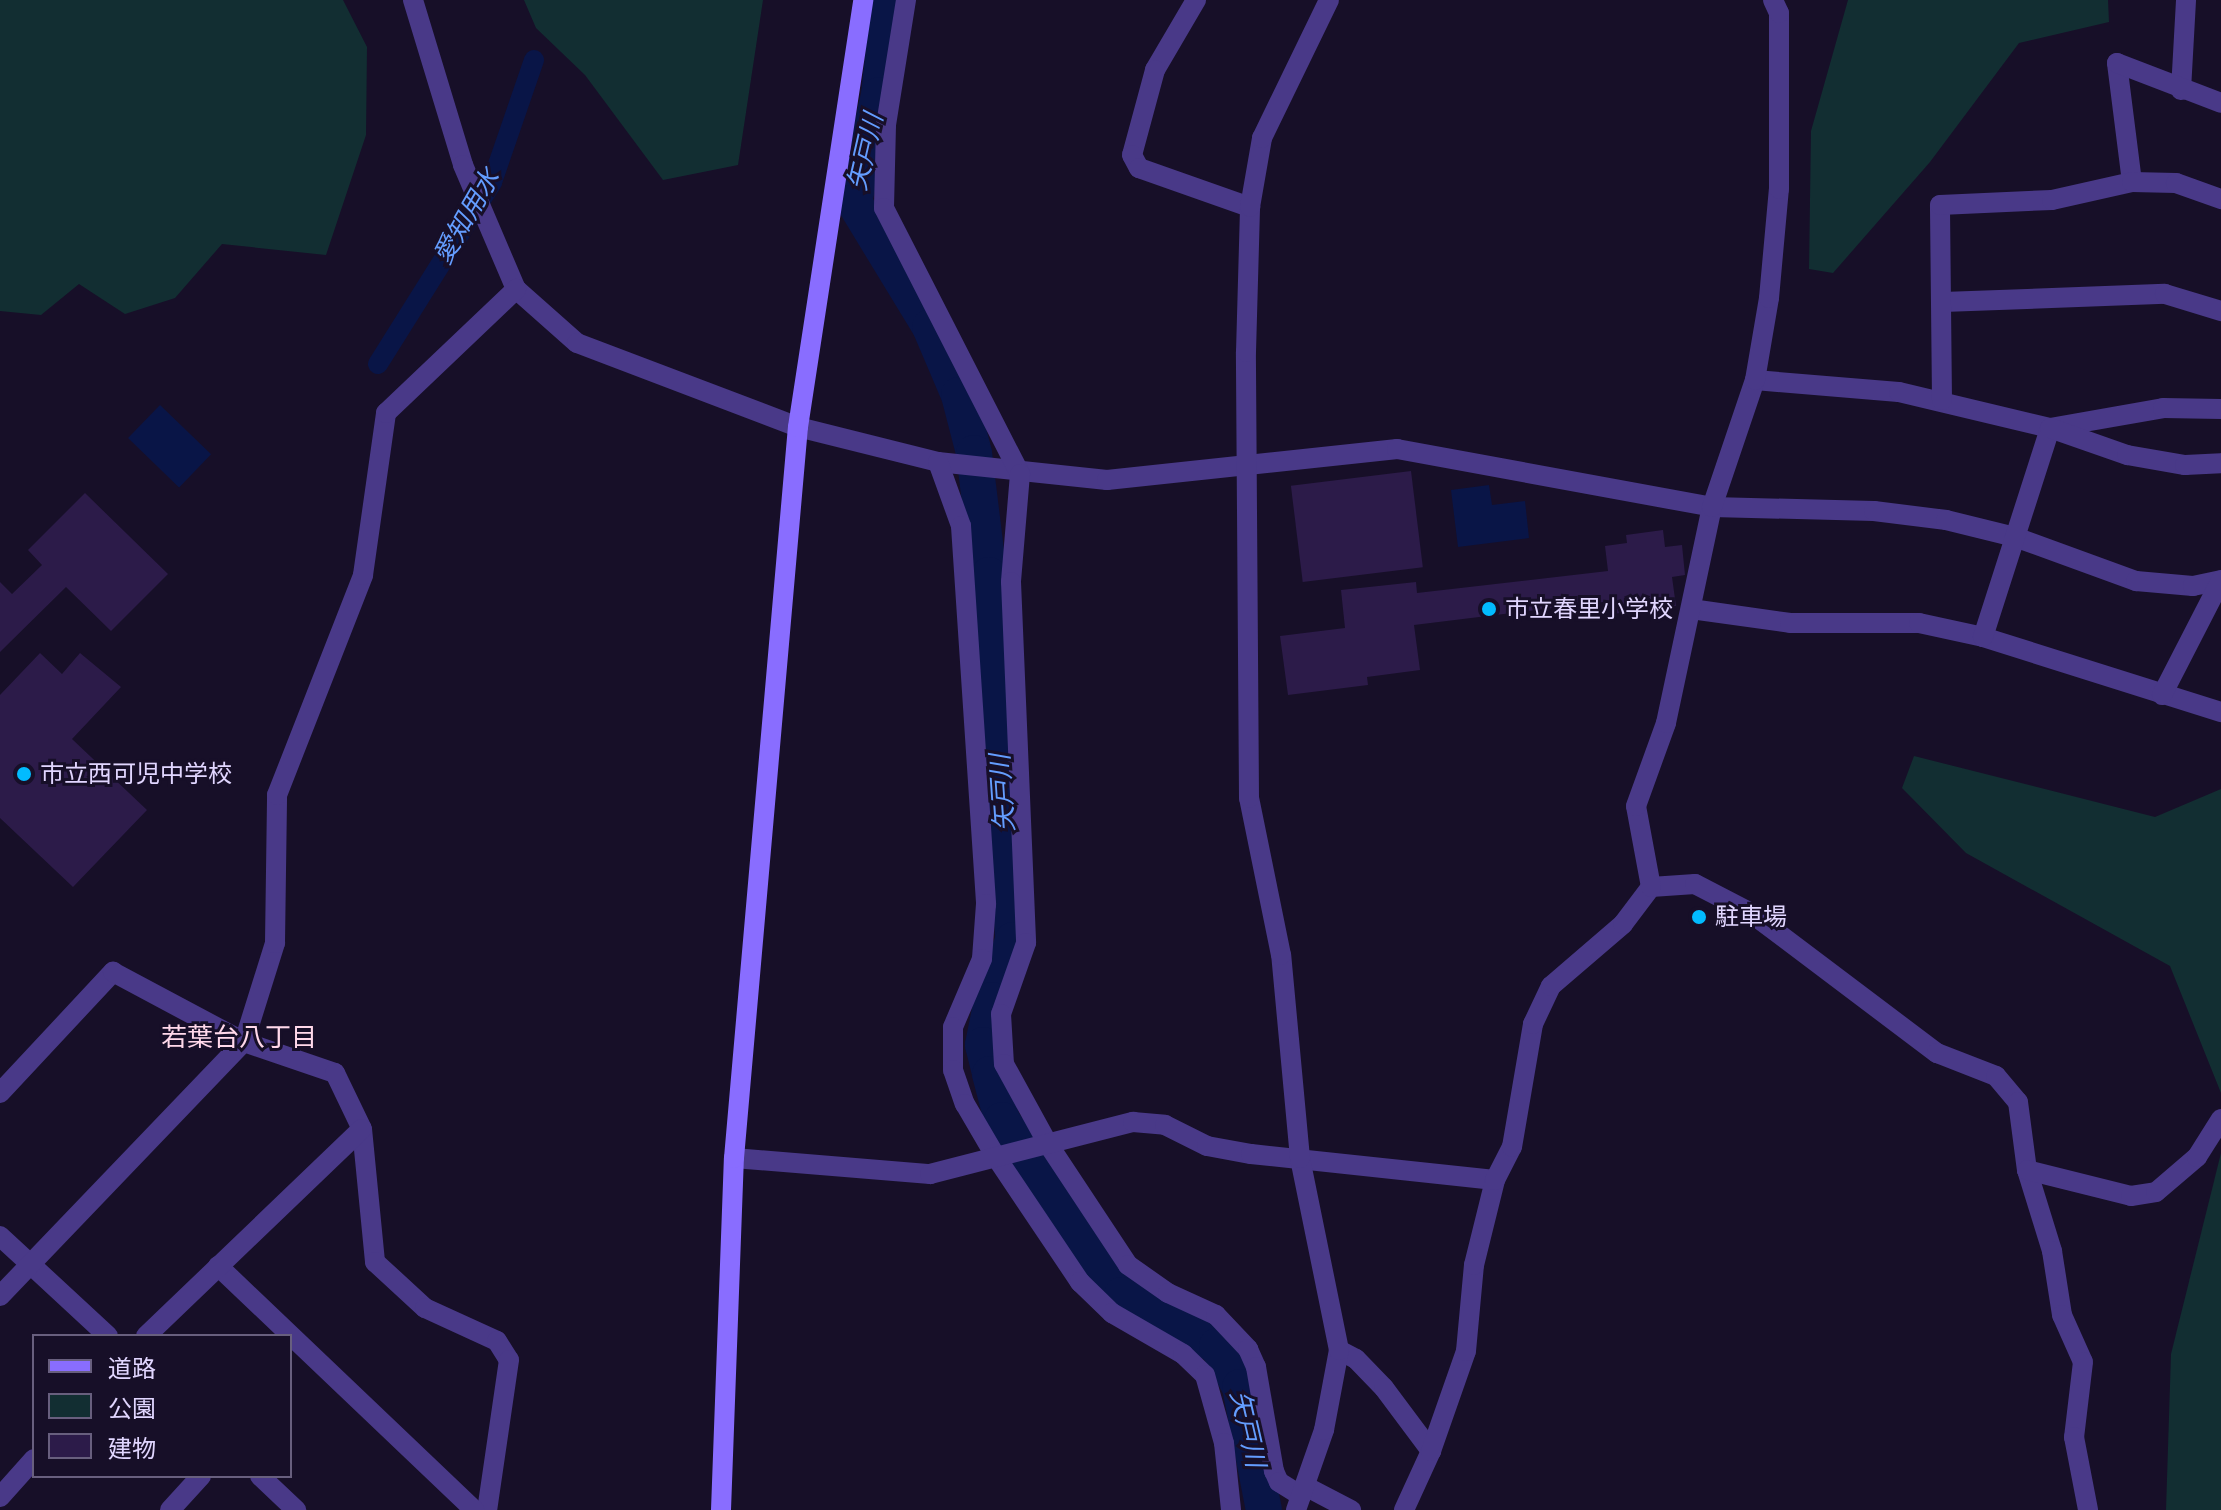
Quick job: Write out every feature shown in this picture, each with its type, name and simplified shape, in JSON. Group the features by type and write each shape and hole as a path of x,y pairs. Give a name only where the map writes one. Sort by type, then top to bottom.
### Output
{"street":[{"path":"413,0 463,165 490,238 516,289 577,343 798,427 938,462 1012,473 1107,480 1397,449 1712,507 1874,511 2015,537 2136,581 2193,586 2221,580 2162,695"},
{"path":"721,1510 734,1158 798,427 863,0"},
{"path":"906,0 886,125 884,208 1012,473 1011,582 1026,943 1001,1014 1004,1064 1048,1144 1128,1265 1168,1293 1216,1315 1248,1349 1256,1367 1274,1471 1279,1482 1301,1497 1351,1510"},
{"path":"1196,0 1155,70 1132,155 1139,168 1250,207"},
{"path":"1301,1497 1332,1401 1339,1350 1300,1158 1281,955 1249,798 1245,466 1250,207 1262,138 1329,0"},
{"path":"1404,1510 1431,1451 1466,1351 1474,1265 1495,1180 1512,1147 1533,1024 1551,986 1623,924 1651,887 1636,806 1666,723 1712,507 1755,380 1779,189 1779,13 1773,0"},
{"path":"2181,90 2186,0"},
{"path":"2132,182 2117,63 2221,103"},
{"path":"1942,400 1940,205 2052,200 2132,182 2176,183 2221,199"},
{"path":"0,1296 244,1042 275,943 277,795 363,575 386,413 516,289"},
{"path":"1943,302 2165,294 2221,311"},
{"path":"1755,380 1942,400 2050,428 2127,455 2185,465 2221,463"},
{"path":"2050,428 2163,408 2221,409"},
{"path":"1983,637 2050,428"},
{"path":"938,462 961,526 986,904 982,959 953,1027 953,1070 965,1104 996,1157 1080,1282 1112,1313 1183,1354 1205,1375 1224,1443 1231,1510"},
{"path":"1691,609 1790,623 1919,623 1983,637 2221,712"},
{"path":"1651,887 1695,884 1751,913 1937,1053 1996,1076 2018,1102 2027,1170 2052,1251 2062,1315 2083,1362 2074,1437 2088,1510"},
{"path":"0,1093 113,972 244,1042 335,1073 362,1129 375,1262 425,1308 497,1341 509,1360 487,1510"},
{"path":"2027,1170 2131,1196 2156,1192 2197,1157 2221,1119"},
{"path":"734,1158 930,1174 1133,1122 1165,1125 1207,1146 1495,1180"},
{"path":"148,1334 362,1129"},
{"path":"0,1236 106,1334"},
{"path":"218,1266 289,1334"},
{"path":"292,1337 474,1510"},
{"path":"1339,1350 1356,1359 1384,1388 1431,1451"},
{"path":"0,1497 32,1461"},
{"path":"170,1510 199,1478"},
{"path":"262,1478 296,1510"}],"green space":[{"path":"0,0 343,0 367,47 366,135 326,255 222,244 175,298 125,314 79,284 41,315 0,311"},
{"path":"524,0 763,0 738,165 663,180 585,75 536,28"},
{"path":"1848,0 2108,0 2109,22 2019,43 1930,162 1833,273 1809,269 1811,131"},
{"path":"1914,756 2155,817 2221,789 2221,1093 2170,966 1966,853 1902,788"},
{"path":"2221,1153 2221,1510 2166,1510 2171,1354"}],"shaded area":[{"path":"160,405 211,454 179,487 128,438"},
{"path":"1489,485 1492,505 1525,501 1529,538 1458,547 1451,490"}],"building":[{"path":"1411,471 1423,567 1303,582 1291,486"},
{"path":"85,493 168,574 111,631 66,587 0,652 0,582 12,594 42,565 28,550"},
{"path":"1663,530 1665,547 1682,545 1685,575 1672,577 1676,606 1612,614 1611,601 1414,625 1420,670 1367,677 1368,685 1288,695 1280,636 1345,628 1341,590 1416,582 1417,593 1608,571 1605,546 1627,543 1626,535"},
{"path":"40,653 62,674 80,653 121,687 72,739 147,810 73,887 0,818 0,695"}],"waterway":[{"name":"矢戸川","path":"889,0 879,95 854,202 930,327 959,395 974,453 989,575 1013,940 992,1000 983,1045 990,1074 1002,1120 1122,1295 1217,1346 1240,1387 1264,1510"},
{"name":"愛知用水","path":"378,364 492,182 534,60"}],"place":[{"name":"市立春里小学校","path":"1489,609"},
{"name":"市立西可児中学校","path":"24,774"},
{"name":"駐車場","path":"1699,917"}],"district":[{"name":"若葉台八丁目","path":"239,1038"}]}
